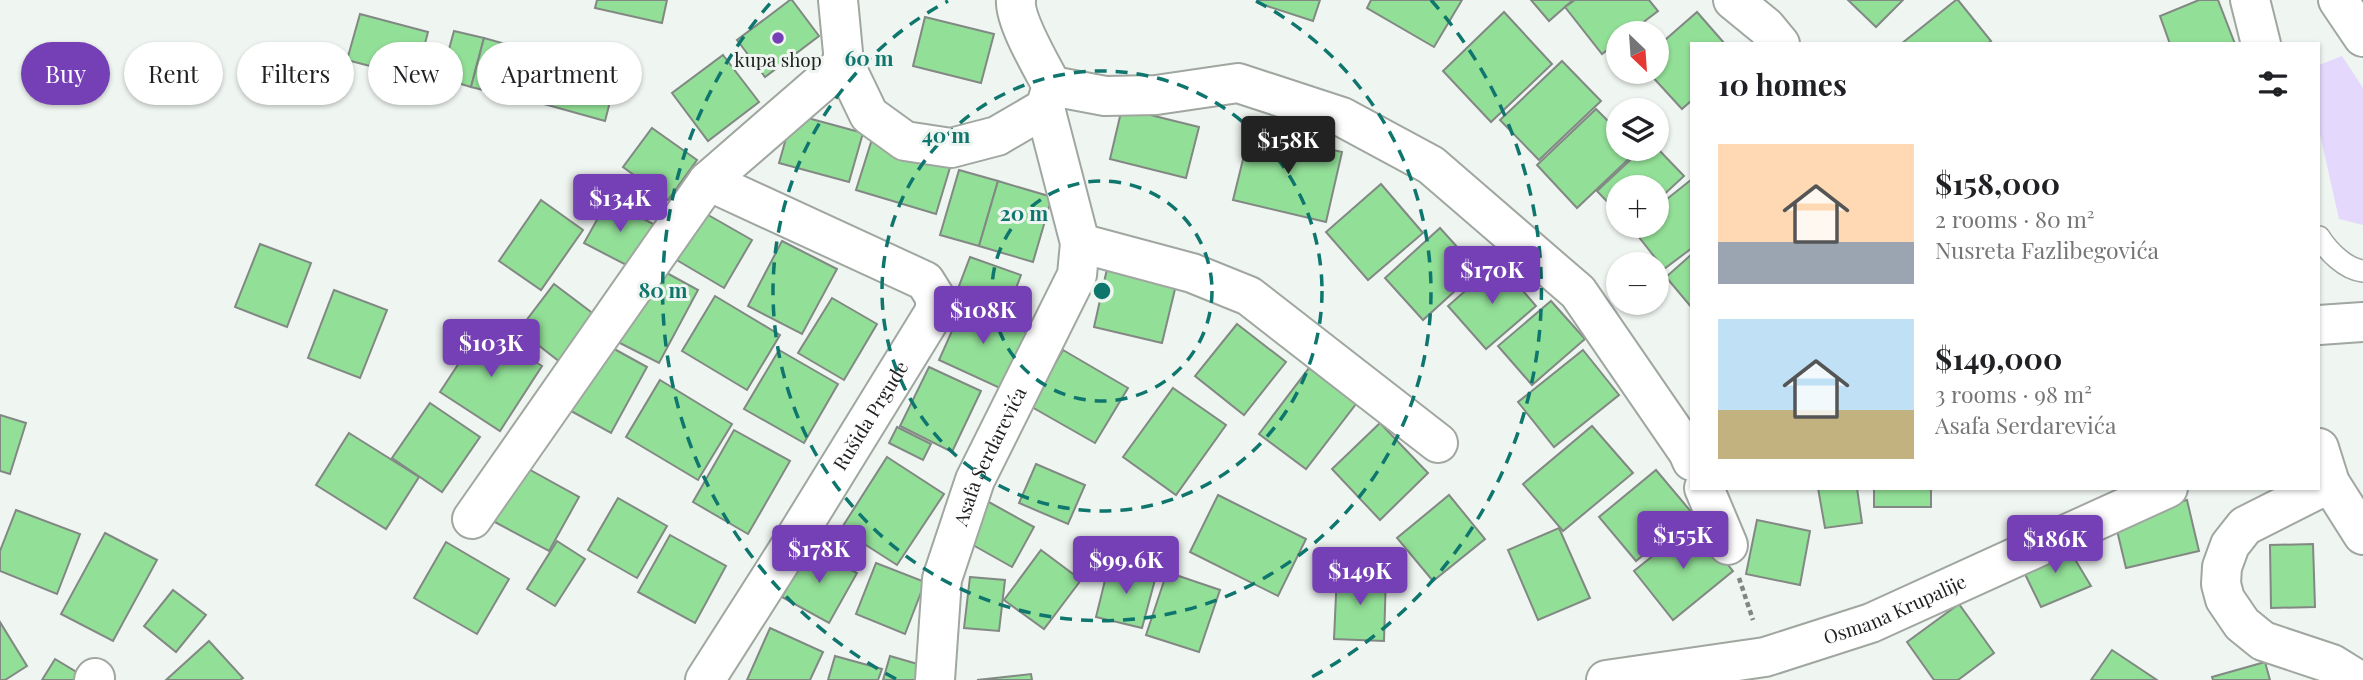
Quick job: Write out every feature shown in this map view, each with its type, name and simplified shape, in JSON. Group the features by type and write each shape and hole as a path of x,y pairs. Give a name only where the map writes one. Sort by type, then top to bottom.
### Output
{"street":[{"path":"838,0 844,63 869,116 905,141 951,149 997,136 1049,97 1156,95 1238,83 1342,117 1431,165 1578,292 1690,456"},
{"name":"Asafa Serdarevića","path":"935,680 942,579 975,480 1077,275 1080,243 1049,97 1015,6 1016,0"},
{"path":"1733,0 1766,27 1778,42"},
{"path":"2250,0 2260,42"},
{"path":"2338,0 2363,37"},
{"path":"472,519 708,181 844,63"},
{"name":"Rušida Prgude","path":"705,680 935,311 935,297 925,281 708,181"},
{"path":"1080,243 1192,273 1248,296 1438,443"},
{"path":"2320,325 2363,322"},
{"path":"2325,466 2363,535"},
{"path":"1705,490 1728,545"},
{"name":"Osmana Krupalije","path":"1606,680 1765,657 1871,623 2164,490"},
{"path":"2287,494 2245,526 2230,545 2222,567 2221,584 2225,599 2242,624 2263,641 2332,664 2358,680"}],"lane":[{"path":"2320,239 2328,251 2357,270 2363,271"}],"path":[{"path":"1728,545 1765,657"}],"shaded area":[{"path":"2342,56 2363,88 2363,225 2339,219 2320,134 2320,65"}],"building":[{"path":"597,0 667,0 662,23 595,8"},
{"name":"kupa shop","path":"790,0 819,36 765,77 737,40"},
{"path":"1259,0 1320,0 1313,21 1258,3"},
{"path":"1371,0 1462,0 1434,47 1367,8"},
{"path":"1531,0 1573,0 1549,21"},
{"path":"1575,0 1649,0 1658,11 1645,21 1606,21 1606,51 1602,54 1565,7"},
{"path":"1848,0 1903,0 1876,27"},
{"path":"1956,0 1991,41 1989,42 1904,42"},
{"path":"2199,0 2218,0 2234,42 2169,42 2160,16"},
{"path":"1504,12 1552,64 1491,122 1443,71"},
{"path":"1697,12 1723,42 1690,42 1690,102 1682,109 1659,84 1670,84 1670,36"},
{"path":"360,14 428,32 425,42 368,42 368,65 354,62 352,42"},
{"path":"925,17 994,34 981,83 913,66"},
{"path":"454,31 484,38 483,42 477,42 477,64 471,87 463,85 463,42 451,42"},
{"path":"484,38 498,42 483,42"},
{"path":"723,55 759,102 708,141 672,93"},
{"path":"1562,61 1601,101 1539,160 1500,120"},
{"path":"477,64 477,88 471,87"},
{"path":"548,105 609,105 605,121"},
{"path":"1122,108 1199,127 1186,178 1110,159"},
{"path":"1596,109 1606,119 1606,161 1626,161 1612,175 1606,175 1606,180 1577,208 1537,165"},
{"path":"793,114 863,133 849,182 779,163"},
{"path":"652,128 697,160 668,200 623,167"},
{"path":"1250,131 1342,152 1326,222 1233,200"},
{"path":"873,136 952,161 936,214 856,190"},
{"path":"1669,160 1684,176 1669,190 1669,175 1614,175 1629,161"},
{"path":"959,170 998,181 979,246 940,235"},
{"path":"998,181 1052,197 1033,262 979,246"},
{"path":"1690,181 1690,250 1669,265 1669,252 1651,252 1640,238 1669,238 1669,197"},
{"path":"1606,183 1606,200 1597,191"},
{"path":"1381,184 1423,233 1368,280 1326,232"},
{"path":"541,200 583,230 541,290 499,261"},
{"path":"608,200 655,225 632,268 584,243"},
{"path":"703,212 752,240 724,288 675,259"},
{"path":"1440,228 1478,270 1423,320 1385,278"},
{"path":"782,241 837,269 802,334 748,306"},
{"path":"260,244 311,263 287,327 235,307"},
{"path":"1690,256 1690,306 1669,281 1669,274"},
{"path":"970,257 1021,275 1007,312 956,294"},
{"path":"1498,262 1536,306 1486,349 1448,306"},
{"path":"654,266 698,290 659,363 614,340"},
{"path":"1107,269 1176,285 1162,343 1094,327"},
{"path":"554,284 595,315 560,362 519,330"},
{"path":"334,290 387,310 360,378 308,358"},
{"path":"715,296 780,335 747,390 682,351"},
{"path":"832,298 877,324 844,380 798,353"},
{"path":"1551,301 1585,339 1532,385 1498,346"},
{"path":"964,304 1028,333 1002,389 939,360"},
{"path":"1237,324 1286,362 1244,415 1195,376"},
{"path":"482,328 542,366 500,431 440,392"},
{"path":"607,345 647,367 611,433 571,411"},
{"path":"779,350 838,384 804,443 744,409"},
{"path":"1063,350 1128,388 1095,443 1030,406"},
{"path":"1583,350 1619,395 1554,447 1518,402"},
{"path":"929,367 981,391 952,452 900,426"},
{"path":"1309,368 1356,404 1306,469 1259,434"},
{"path":"660,380 732,424 698,480 626,437"},
{"path":"1173,388 1226,425 1176,495 1123,457"},
{"path":"430,403 480,437 442,492 392,458"},
{"path":"0,415 26,423 10,474 0,471"},
{"path":"1380,423 1428,473 1380,520 1332,469"},
{"path":"1592,426 1633,473 1563,531 1523,484"},
{"path":"897,427 931,444 923,460 889,443"},
{"path":"734,430 790,461 748,534 693,502"},
{"path":"349,433 419,477 386,529 316,485"},
{"path":"887,457 944,494 897,565 841,529"},
{"path":"1036,464 1085,485 1068,524 1019,503"},
{"path":"523,466 579,497 549,551 493,521"},
{"path":"1656,470 1693,514 1636,561 1599,517"},
{"path":"1818,490 1857,490 1862,523 1825,528"},
{"path":"1874,490 1931,490 1931,507 1874,507"},
{"path":"1218,495 1306,539 1278,596 1190,552"},
{"path":"1449,495 1485,539 1433,581 1397,538"},
{"path":"618,498 667,526 637,578 588,550"},
{"path":"2187,500 2199,551 2126,568 2114,518"},
{"path":"987,501 1034,527 1012,567 964,540"},
{"path":"16,510 80,534 57,594 0,571 0,551"},
{"path":"1757,520 1810,531 1800,585 1746,574"},
{"path":"1694,523 1733,571 1673,620 1634,571"},
{"path":"1559,528 1590,598 1538,620 1508,550"},
{"path":"105,533 157,560 113,641 61,614"},
{"path":"670,535 726,566 695,623 638,592"},
{"path":"557,541 585,559 555,606 527,589"},
{"path":"2064,541 2091,586 2041,607 2021,566"},
{"path":"446,542 509,579 477,634 414,598"},
{"path":"2313,544 2315,607 2271,608 2270,545"},
{"path":"809,548 857,573 829,623 782,597"},
{"path":"1041,550 1081,580 1044,629 1004,600"},
{"path":"876,563 925,582 905,634 856,614"},
{"path":"1109,564 1156,576 1142,628 1096,617"},
{"path":"1167,572 1220,590 1199,652 1146,635"},
{"path":"1337,573 1386,575 1384,641 1334,639"},
{"path":"970,577 1005,580 999,631 964,628"},
{"path":"173,590 206,615 176,652 144,626"},
{"path":"1959,604 1994,653 1958,680 1934,680 1907,642"},
{"path":"0,622 27,666 5,680 0,680"},
{"path":"770,628 823,652 810,680 747,680"},
{"path":"209,641 243,678 166,680"},
{"path":"2112,650 2157,680 2091,680"},
{"path":"835,656 882,669 878,680 828,680"},
{"path":"890,656 921,665 917,680 883,680"},
{"path":"55,659 83,676 81,680 42,680"},
{"path":"2265,662 2270,680 2213,680 2212,677"},
{"path":"1031,674 1032,680 977,680"}],"place":[{"name":"kupa shop","path":"778,38"}]}
